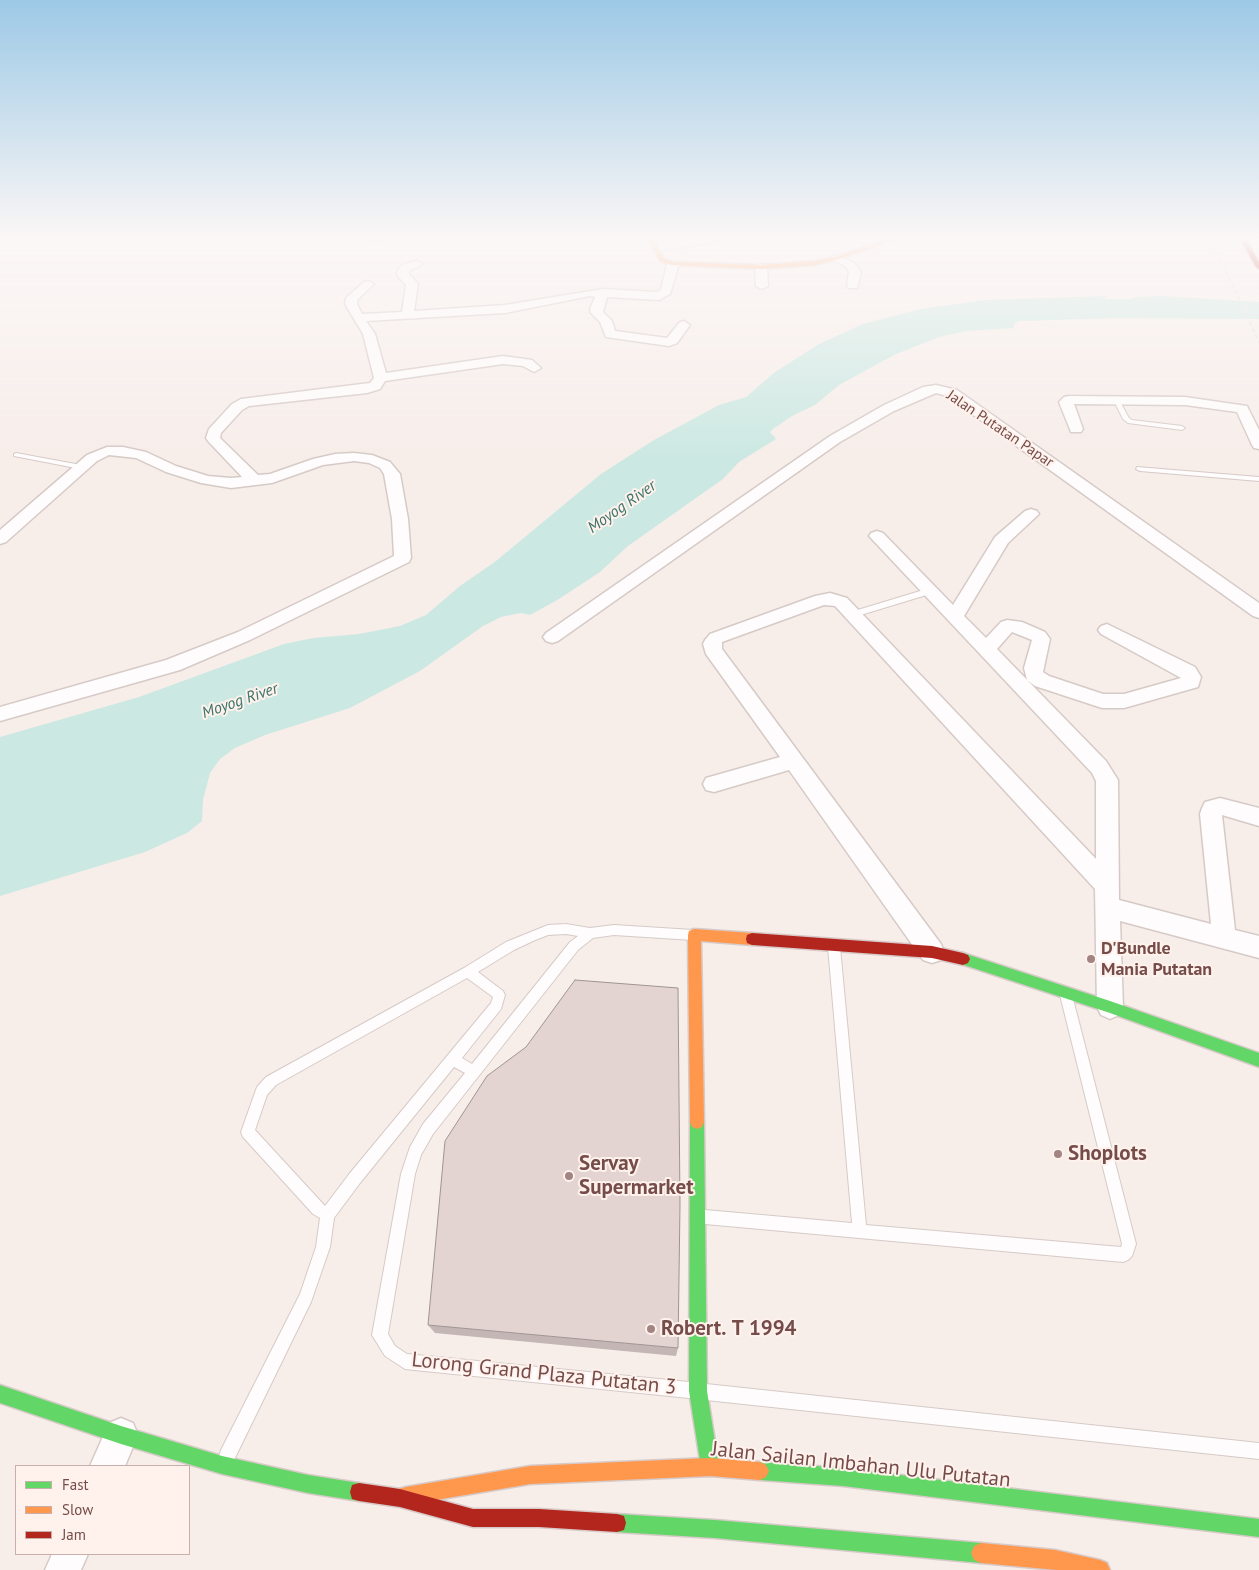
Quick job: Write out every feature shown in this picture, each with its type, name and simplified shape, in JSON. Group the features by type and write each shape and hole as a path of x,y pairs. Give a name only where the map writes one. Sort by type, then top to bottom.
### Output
{"main road":[{"path":"694,934 932,952 977,963 1065,992 1259,1060"},
{"name":"Lorong Grand Plaza Putatan 3","path":"694,934 699,1217 698,1391 710,1466"},
{"name":"Jalan Sailan Imbahan Ulu Putatan","path":"0,1394 121,1435 222,1465 308,1484 400,1498 473,1518 539,1518 715,1529 1055,1560 1100,1570"},
{"name":"Jalan Sailan Imbahan Ulu Putatan","path":"400,1498 474,1483 530,1475 710,1466 842,1477 1259,1528"}],"street":[{"path":"355,312 369,334 381,378"},
{"path":"358,318 457,312"},
{"path":"597,312 606,321 610,334 669,342 673,340 684,324"},
{"path":"255,481 213,438 214,432 237,407 246,402 368,389 375,386 381,378 503,360 527,363 534,368"},
{"name":"Jalan Putatan Papar","path":"552,637 835,439 889,408 928,390 936,389 952,393 1259,612"},
{"path":"1076,429 1066,402 1069,400 1162,400 1239,408 1245,411 1259,445"},
{"path":"0,539 81,467 92,458 107,451 123,451 141,455 171,469 206,480 231,483 272,478 335,458 354,457 372,459 385,465 392,474 400,519 403,558 244,636 173,665 0,714"},
{"path":"955,617 1001,540 1031,514"},
{"path":"878,536 1099,767 1107,780 1107,896 1110,1007"},
{"path":"932,952 713,650 712,644 716,638 821,600 830,599 841,602 854,614 1107,896 1224,937 1259,947"},
{"path":"986,649 1007,626 1016,626 1039,636 1041,639 1033,668 1034,674 1042,680 1102,701 1124,701 1191,682 1188,672 1107,630"},
{"path":"714,784 794,761"},
{"path":"1224,937 1211,814 1213,808 1220,806 1259,817"},
{"path":"108,1465 121,1435"},
{"path":"63,1570 70,1555"}],"lane":[{"path":"1118,401 1126,419 1130,422 1182,428"},
{"path":"16,455 81,467"},
{"path":"1140,469 1259,479"},
{"path":"854,614 930,591"},
{"path":"327,1215 318,1209 248,1132 262,1091 271,1081 529,937 557,930 590,933 614,930 694,934"},
{"name":"Lorong Grand Plaza Putatan 3","path":"590,933 574,946 428,1129 415,1152 408,1174 380,1335 390,1351 405,1361 698,1391"},
{"path":"833,944 860,1231"},
{"path":"222,1465 306,1297 323,1247 327,1215 500,1000 499,995 468,972"},
{"path":"699,1217 1116,1256 1128,1252 1129,1244 1065,992"},
{"path":"452,1059 474,1072"},
{"path":"698,1391 1259,1451"}],"water":[{"name":"Moyog River","path":"908,312 1259,312 1259,319 1115,318 1019,321 1014,324 1014,328 967,331 939,337 894,355 839,385 815,405 792,416 773,429 770,432 776,439 739,462 723,479 628,546 600,572 559,599 530,615 521,613 501,617 483,626 420,671 350,708 265,735 235,748 220,759 210,773 203,800 202,821 187,833 145,852 0,896 0,737 139,697 284,644 313,638 359,634 400,626 426,615 460,586 496,561 601,474 654,440 719,405 746,397 775,372 819,344 863,324"}],"building":[{"name":"Servay Supermarket","path":"575,980 678,988 680,1205 678,1348 428,1325 445,1141 487,1076 526,1047"}],"railway":[{"path":"1245,312 1259,342"}],"traffic: fast":[{"path":"963,959 1110,1007 1259,1060"},
{"path":"697,1122 698,1391 710,1467"},
{"path":"0,1394 121,1435 222,1465 308,1484 359,1492"},
{"path":"760,1471 843,1477 1259,1528"},
{"path":"617,1523 715,1529 981,1553"}],"traffic: slow":[{"path":"697,1122 694,935 752,939"},
{"path":"406,1496 530,1475 710,1467 760,1471"},
{"path":"981,1553 1055,1560 1100,1570"}],"traffic: jam":[{"path":"752,939 932,952 963,959"},
{"path":"359,1492 400,1498 473,1518 539,1518 617,1523"}],"place":[{"name":"D'Bundle Mania Putatan","path":"1091,959"},
{"name":"Shoplots","path":"1058,1154"},
{"name":"Servay Supermarket","path":"569,1176"},
{"name":"Robert. T 1994","path":"651,1329"}]}
